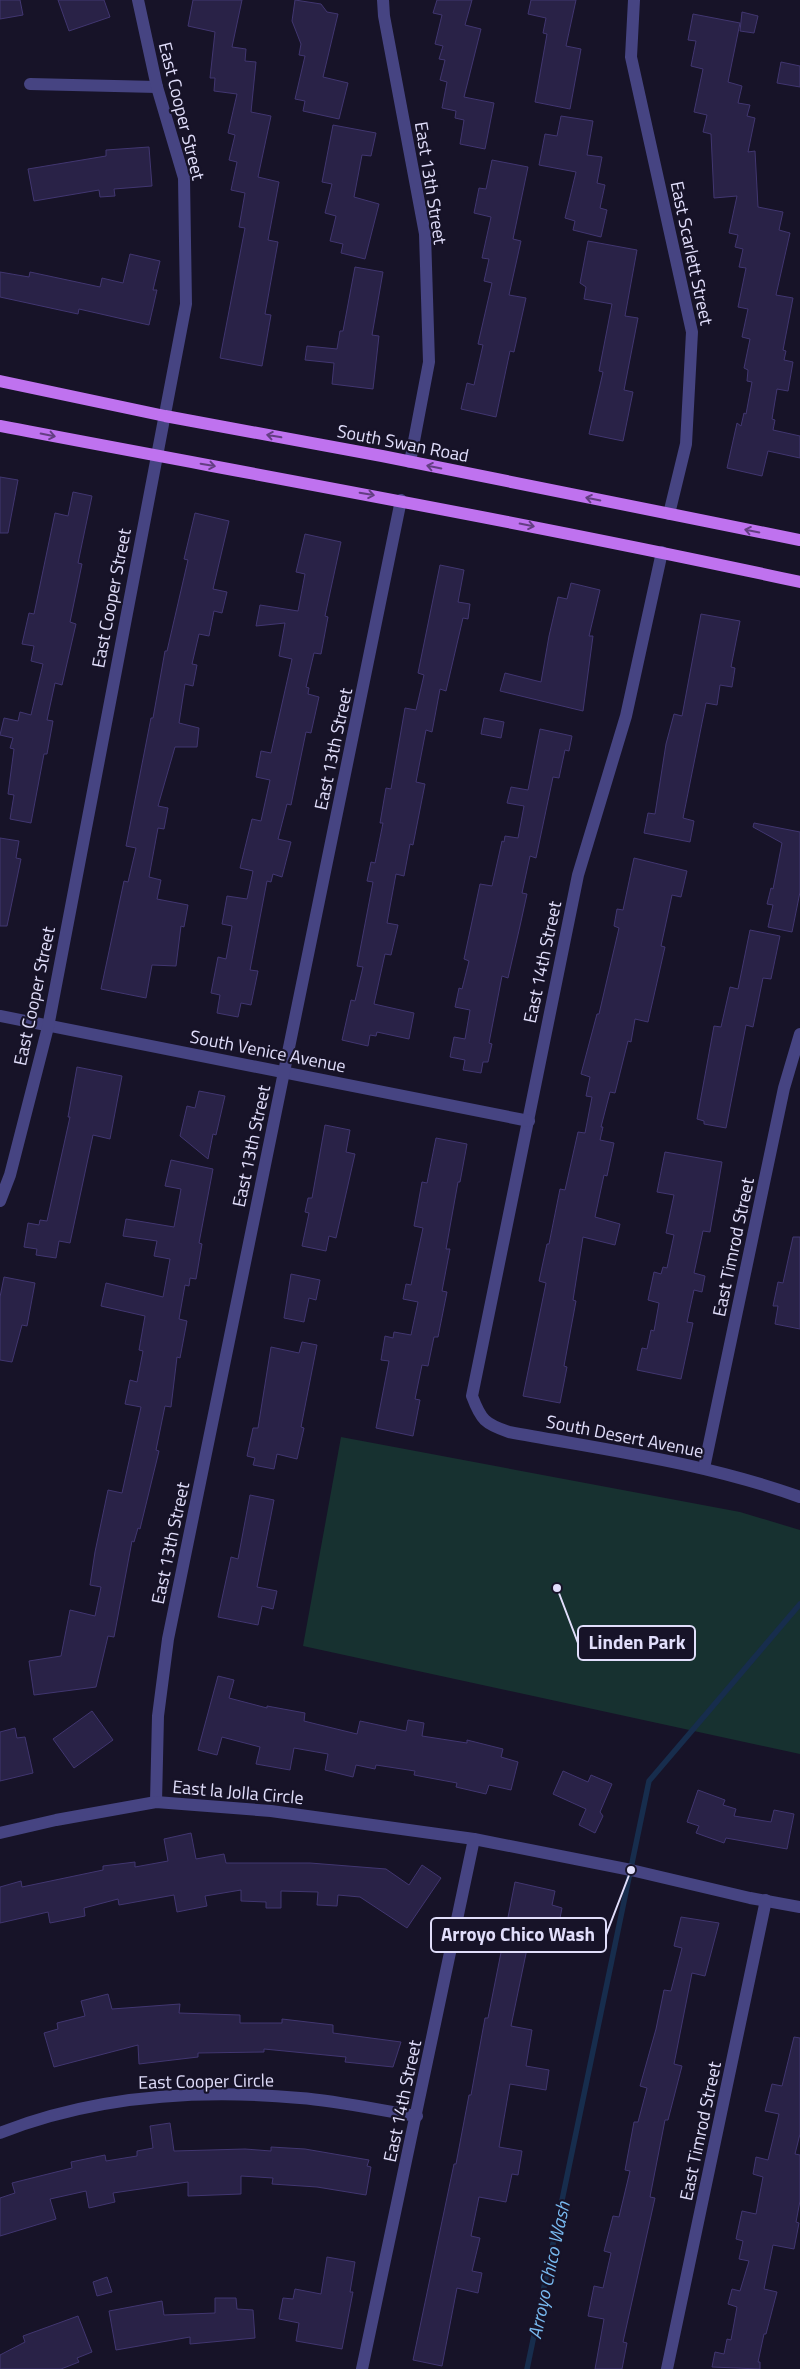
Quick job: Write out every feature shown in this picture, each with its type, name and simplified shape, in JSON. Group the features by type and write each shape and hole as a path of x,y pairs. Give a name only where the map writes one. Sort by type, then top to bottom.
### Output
{"main road":[{"name":"South Swan Road","path":"0,381 165,416 410,462 800,540"},
{"path":"0,426 401,500 662,552 800,582"}],"street":[{"name":"East Cooper Street","path":"0,1201 10,1174 48,1027 186,304 184,178 158,87 138,0"},
{"name":"East 13th Street","path":"383,0 383,9 425,234 429,362 410,462"},
{"name":"East Scarlett Street","path":"634,0 631,57 692,332 686,444 669,514"},
{"path":"30,84 158,87"},
{"name":"East 13th Street","path":"156,1802 158,1716 168,1639 401,500"},
{"name":"East 14th Street","path":"474,1383 578,875 626,716 662,552"},
{"name":"South Venice Avenue","path":"0,1016 48,1027 285,1071 529,1121"},
{"name":"East Timrod Street","path":"704,1468 784,1088 800,1034"},
{"name":"South Desert Avenue","path":"474,1383 472,1396 478,1411 489,1426 509,1432 704,1468 761,1483 800,1497"},
{"name":"East la Jolla Circle","path":"0,1834 56,1820 156,1802 271,1811 474,1839 631,1870 750,1898 800,1907"},
{"name":"East 14th Street","path":"362,2369 474,1839"},
{"name":"East Timrod Street","path":"667,2369 766,1900"},
{"name":"East Cooper Circle","path":"0,2133 23,2124 120,2100 216,2095 301,2098 416,2116"}],"green space":[{"path":"341,1437 740,1512 800,1530 800,1754 303,1646"}],"building":[{"path":"0,0 20,0 23,15 0,19"},
{"path":"58,0 104,0 110,17 69,31"},
{"path":"193,0 242,0 232,47 246,49 245,61 256,62 251,112 271,116 258,177 279,182 268,240 278,242 265,314 271,315 262,366 220,358 245,228 239,227 245,193 231,190 237,162 229,160 235,135 228,133 237,94 214,91 215,78 210,78 215,32 188,26"},
{"path":"295,0 321,4 327,12 338,14 323,77 348,83 339,119 303,111 305,101 295,99 305,56 299,55 301,44 292,21"},
{"path":"437,0 472,0 465,25 481,29 464,97 494,103 485,149 460,144 464,120 455,118 456,111 442,108 447,82 440,80 445,60 439,59 443,46 435,44 442,15 433,13"},
{"path":"531,0 576,0 566,46 581,49 570,109 535,102 547,34 543,33 546,18 528,14"},
{"path":"742,12 758,16 754,33 740,31"},
{"path":"693,14 740,23 728,82 742,86 738,103 750,105 747,116 755,118 748,152 755,151 758,207 783,212 779,230 790,233 776,295 793,298 783,350 786,351 784,360 793,362 788,391 777,389 772,419 775,420 773,430 800,436 800,458 768,451 762,476 727,468 737,423 741,426 744,413 746,414 752,382 747,381 748,370 744,368 750,339 742,337 748,309 738,307 746,268 739,267 743,249 735,247 738,235 729,233 737,196 714,198 711,134 703,132 707,115 694,112 703,69 691,66 696,41 688,40"},
{"path":"781,62 800,66 800,87 777,83"},
{"path":"561,116 593,121 587,155 602,157 597,183 605,185 600,208 607,210 601,237 573,230 575,221 565,218 576,172 539,165 545,134 557,136"},
{"path":"333,125 376,133 371,156 362,155 354,197 379,204 365,259 341,253 343,244 330,241 336,216 325,213 332,184 322,182"},
{"path":"149,147 152,186 114,189 115,196 100,197 99,190 34,201 28,169 106,156 106,150"},
{"path":"492,160 528,167 513,239 521,241 509,295 526,298 514,352 510,351 496,417 461,409 467,383 474,385 483,345 478,344 492,283 484,281 489,259 482,258 491,217 474,213 479,188 486,189"},
{"path":"588,241 637,250 625,316 638,318 624,390 633,392 623,441 589,434 603,372 599,371 612,304 584,299 586,287 580,283"},
{"path":"130,254 160,261 153,290 157,290 149,325 79,309 78,314 0,297 0,272 29,277 30,272 100,287 102,278 123,283"},
{"path":"355,267 383,272 372,335 379,336 373,389 332,384 334,363 305,360 307,346 337,349 340,331 343,331"},
{"path":"0,477 18,480 8,533 0,533"},
{"path":"73,492 92,496 78,563 82,564 70,622 76,624 62,685 55,683 47,720 53,721 47,754 44,754 31,823 10,819 14,795 8,794 14,749 10,748 13,738 0,735 4,718 18,721 20,712 31,715 43,664 31,661 34,646 22,644 29,613 34,614 55,513 68,516"},
{"path":"195,513 229,521 213,589 227,592 222,613 214,611 209,636 199,634 192,664 197,665 193,686 185,684 179,723 199,728 197,747 175,747 158,806 168,808 164,829 158,828 149,877 161,880 157,899 188,905 184,927 181,926 176,966 152,965 146,998 101,989 124,881 128,882 136,848 126,846 165,651 167,651 188,560 184,559"},
{"path":"305,534 341,542 325,616 328,617 321,654 314,653 306,687 309,688 308,694 319,697 311,733 306,732 291,805 287,804 278,839 291,842 282,877 273,874 271,882 267,881 250,970 258,971 251,1005 241,1003 238,1017 217,1013 220,995 211,993 218,957 226,959 232,926 222,924 227,896 247,899 253,871 240,868 252,819 261,821 270,780 256,777 261,751 271,753 292,659 279,656 285,623 256,626 260,605 298,611 305,574 296,572"},
{"path":"440,565 464,570 458,602 470,604 468,619 463,618 446,691 440,689 432,732 426,730 416,782 425,784 413,845 410,844 404,876 396,874 387,923 398,925 391,955 385,954 374,1004 414,1013 409,1039 377,1032 376,1036 370,1035 368,1046 342,1040 351,1000 355,1001 363,967 357,966 373,882 367,881 371,862 375,863 383,823 380,823 386,788 391,789 405,708 416,710 424,675 418,673"},
{"path":"571,583 600,590 589,636 593,636 583,711 500,691 505,673 541,682 558,597 567,599"},
{"path":"701,614 740,621 731,667 735,668 732,687 720,685 717,705 706,703 683,818 694,821 690,842 644,833 648,813 655,814 666,744 674,714 682,716"},
{"path":"484,718 504,722 501,738 481,734"},
{"path":"540,729 572,736 569,751 565,750 559,778 553,777 536,858 530,856 522,893 527,894 508,978 502,976 489,1043 492,1044 488,1062 483,1062 481,1073 463,1070 465,1060 450,1057 454,1037 465,1039 470,1010 455,1007 459,988 462,989 469,961 464,959 480,884 492,886 502,841 504,842 505,836 518,838 524,806 507,803 511,787 528,790"},
{"path":"754,823 800,832 800,892 792,932 768,927 773,905 767,904 771,888 773,889 782,843 753,827"},
{"path":"0,838 19,841 16,858 21,859 7,926 0,926"},
{"path":"634,858 687,871 681,897 672,895 661,946 665,947 648,1022 635,1019 631,1042 628,1041 615,1093 610,1092 601,1127 603,1127 600,1140 614,1143 607,1176 604,1175 595,1217 620,1224 615,1245 583,1237 573,1300 576,1301 564,1366 567,1367 560,1403 523,1396 546,1283 539,1281 547,1244 549,1244 560,1189 565,1190 578,1132 585,1133 592,1097 586,1096 590,1077 581,1074 597,1014 599,1014 619,928 614,926 617,909 623,910"},
{"path":"750,930 780,936 771,979 763,978 753,1027 746,1025 726,1128 704,1124 704,1121 697,1119 714,1026 721,1027 730,987 738,989"},
{"path":"77,1067 122,1076 110,1139 93,1135 70,1243 59,1241 56,1258 36,1255 37,1249 24,1247 28,1223 39,1225 40,1220 47,1221 70,1117 68,1117"},
{"path":"199,1091 225,1096 216,1135 213,1134 208,1159 180,1136 187,1106 195,1108"},
{"path":"325,1125 350,1130 346,1152 355,1154 336,1238 329,1236 326,1251 302,1246 309,1213 305,1212 308,1198 312,1198"},
{"path":"436,1138 467,1144 446,1249 450,1249 442,1291 447,1292 438,1337 434,1337 428,1366 422,1365 415,1399 420,1400 413,1436 376,1428 389,1361 381,1360 385,1336 393,1338 394,1332 411,1335 418,1302 403,1299 406,1284 411,1285 423,1228 414,1226 422,1182 427,1183"},
{"path":"665,1152 722,1162 710,1232 703,1231 694,1273 705,1276 702,1292 694,1290 687,1322 693,1323 681,1379 637,1370 642,1348 647,1349 651,1330 654,1331 659,1303 648,1300 654,1272 661,1274 663,1267 667,1268 674,1235 666,1233 674,1195 657,1192"},
{"path":"171,1160 213,1169 199,1243 202,1244 196,1279 190,1278 189,1286 185,1285 179,1319 187,1321 180,1358 177,1357 171,1407 165,1406 156,1450 159,1451 140,1529 138,1528 134,1542 132,1541 114,1637 108,1636 96,1687 34,1695 29,1661 61,1656 70,1610 95,1616 101,1587 90,1585 108,1490 122,1493 141,1407 125,1404 130,1380 137,1382 143,1351 139,1350 145,1316 101,1306 106,1283 163,1297 170,1259 154,1256 157,1241 123,1236 126,1219 174,1227 181,1189 165,1186"},
{"path":"793,1237 800,1237 800,1329 775,1324 778,1306 773,1306 778,1282 783,1283"},
{"path":"291,1274 320,1280 316,1300 309,1298 304,1322 284,1318"},
{"path":"4,1277 35,1283 27,1326 22,1325 12,1362 0,1360 0,1297"},
{"path":"302,1342 317,1345 301,1427 304,1428 297,1459 277,1454 274,1469 253,1465 255,1458 247,1456 253,1428 258,1428 271,1347 299,1353"},
{"path":"250,1495 274,1500 257,1587 277,1591 273,1609 262,1606 258,1625 218,1617 231,1557 238,1559"},
{"path":"218,1676 234,1680 229,1698 267,1708 267,1706 305,1713 304,1721 357,1734 360,1721 406,1731 408,1720 424,1723 422,1736 467,1743 467,1740 503,1749 501,1757 518,1762 511,1790 489,1785 486,1794 456,1787 457,1783 414,1775 415,1771 376,1765 375,1769 356,1765 353,1777 325,1770 328,1754 294,1748 290,1770 256,1764 260,1747 222,1737 217,1755 198,1750"},
{"path":"92,1711 113,1740 74,1768 53,1739"},
{"path":"15,1728 17,1738 25,1737 33,1773 0,1781 0,1732"},
{"path":"563,1771 588,1782 591,1775 612,1784 600,1812 603,1816 595,1833 579,1825 586,1809 553,1794"},
{"path":"698,1790 725,1800 723,1805 736,1809 734,1816 771,1822 774,1810 794,1814 787,1849 726,1838 724,1843 696,1833 699,1826 687,1822"},
{"path":"191,1833 196,1859 224,1854 226,1863 310,1863 386,1869 409,1885 422,1865 441,1878 407,1928 360,1897 338,1895 337,1906 317,1905 318,1892 281,1891 281,1908 266,1908 266,1902 241,1901 241,1890 205,1896 207,1906 177,1912 174,1895 119,1905 118,1899 84,1908 85,1916 50,1923 48,1912 0,1923 0,1887 21,1881 22,1887 103,1870 103,1866 135,1862 135,1867 168,1861 164,1839"},
{"path":"515,1882 555,1891 552,1905 562,1908 559,1923 550,1921 546,1943 529,1939 511,2026 532,2030 526,2066 549,2070 546,2090 510,2084 499,2147 522,2151 518,2175 512,2174 506,2202 479,2197 471,2236 480,2238 472,2271 482,2273 478,2293 457,2288 442,2366 413,2360 454,2164 456,2164 469,2095 471,2095 485,2018 488,2018"},
{"path":"681,1917 719,1923 705,1976 692,1973 674,2064 682,2066 668,2120 665,2120 650,2197 655,2198 623,2342 627,2343 622,2369 595,2369 604,2319 588,2316 594,2286 603,2288 611,2253 604,2251 613,2216 619,2217 630,2171 625,2170 634,2122 638,2122 647,2088 640,2086 656,2029 664,1990 671,1991 682,1948 674,1946"},
{"path":"108,1994 112,2009 180,2004 179,2013 240,2015 240,2023 282,2023 282,2019 333,2025 333,2033 401,2042 393,2067 345,2062 346,2057 264,2049 264,2052 198,2053 198,2057 139,2064 138,2045 54,2067 44,2033 58,2029 57,2023 85,2016 81,2001"},
{"path":"794,2037 800,2038 800,2134 795,2154 800,2155 800,2201 796,2222 799,2223 794,2249 773,2245 764,2289 777,2292 766,2334 764,2334 758,2362 760,2362 760,2369 712,2367 715,2352 724,2354 727,2339 731,2340 737,2307 728,2304 732,2289 740,2291 749,2261 739,2259 743,2241 736,2239 742,2211 756,2214 763,2177 753,2174 756,2157 768,2160 779,2114 765,2111 772,2084 782,2086"},
{"path":"170,2123 174,2151 245,2149 271,2151 271,2147 305,2149 369,2160 367,2166 371,2167 366,2195 317,2187 272,2184 273,2178 241,2176 241,2194 188,2196 188,2182 113,2193 115,2202 89,2208 86,2191 50,2199 56,2219 0,2236 0,2198 15,2193 12,2183 72,2168 71,2162 105,2155 106,2161 137,2156 137,2151 153,2148 150,2126"},
{"path":"327,2257 355,2262 350,2292 353,2292 342,2349 296,2341 299,2323 279,2319 283,2298 293,2299 295,2289 321,2294"},
{"path":"107,2277 112,2292 97,2296 93,2282"},
{"path":"215,2298 236,2298 237,2309 253,2310 255,2338 190,2344 190,2337 116,2350 109,2311 162,2301 164,2315 215,2313"},
{"path":"78,2316 92,2352 77,2358 79,2362 61,2369 0,2369 0,2355 25,2342 23,2336"}],"waterway":[{"name":"Arroyo Chico Wash","path":"527,2369 649,1781 800,1604"}],"place":[{"name":"Linden Park","path":"557,1588"},
{"name":"Arroyo Chico Wash","path":"631,1870"}]}
